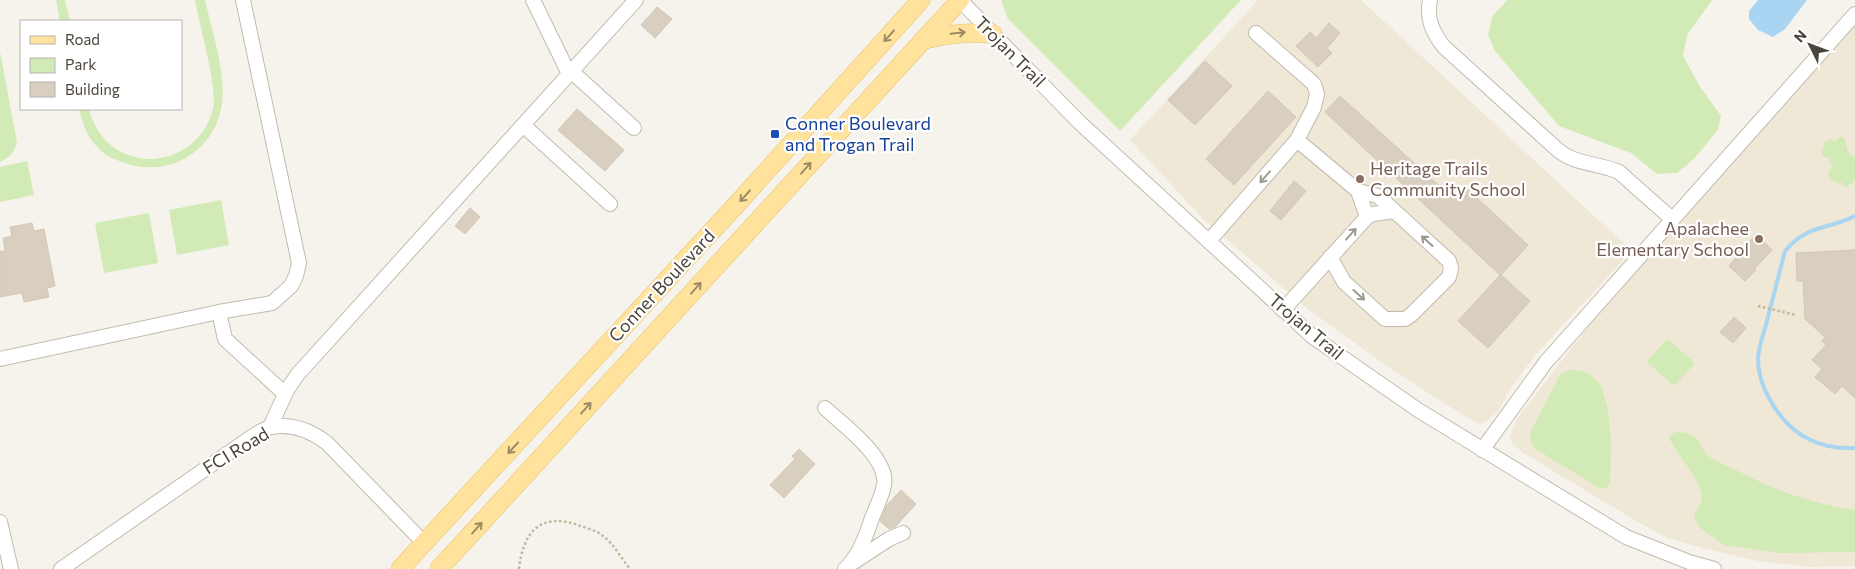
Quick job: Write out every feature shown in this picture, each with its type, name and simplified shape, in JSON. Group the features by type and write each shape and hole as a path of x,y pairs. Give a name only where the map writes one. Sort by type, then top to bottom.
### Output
{"main road":[{"name":"Conner Boulevard","path":"400,569 736,205 921,0"},
{"name":"Conner Boulevard","path":"444,567 960,0"},
{"path":"923,40 944,34 965,32 993,34"},
{"path":"424,543 444,567"}],"street":[{"path":"0,359 219,312 272,303 291,286 299,263 243,0"},
{"path":"533,0 570,73 634,128"},
{"path":"270,427 285,394 298,374 636,0"},
{"name":"Trojan Trail","path":"960,0 1080,122 1313,337 1418,410 1626,537 1689,562 1714,569"},
{"path":"1430,0 1428,15 1431,28 1444,47 1552,145 1573,160 1611,168 1625,176 1672,219"},
{"path":"1482,450 1546,362 1855,14"},
{"path":"1209,241 1297,140 1314,107 1317,94 1314,84 1256,33"},
{"path":"523,125 610,204"},
{"path":"1297,140 1358,191 1378,196 1449,261 1451,268 1449,277 1411,315 1405,319 1385,319 1344,282 1330,257"},
{"path":"1358,191 1367,217"},
{"path":"1283,310 1367,217 1373,214 1394,211"},
{"path":"219,312 225,339 285,394"},
{"path":"825,408 876,457 883,472 884,484 864,540 848,567"},
{"name":"FCI Road","path":"61,569 250,438 270,427 289,426 301,428 327,443 424,543"},
{"path":"0,522 3,547 11,569"},
{"path":"848,567 889,539 903,533"}],"path":[{"path":"1758,306 1796,315"},
{"path":"519,569 520,559 533,529 562,520 601,534 608,540 630,569"}],"shaded area":[{"name":"Heritage Trails Community School","path":"1258,0 1361,0 1632,251 1536,354 1510,389 1497,413 1481,424 1469,419 1394,371 1309,310 1203,219 1130,140"},
{"name":"Apalachee Elementary School","path":"1855,24 1855,566 1812,567 1758,561 1668,538 1636,521 1523,453 1512,443 1510,436 1516,420 1610,298"}],"green space":[{"path":"56,0 65,0 70,20 60,20"},
{"path":"195,0 205,0 221,70 223,97 221,109 216,125 208,139 184,159 170,165 138,166 122,162 104,153 92,140 84,125 79,110 89,110 99,131 113,147 131,156 151,159 171,155 189,146 203,130 213,109 211,72"},
{"path":"1001,0 1241,0 1120,131 1008,19"},
{"path":"1507,0 1712,0 1687,35 1683,56 1699,85 1721,116 1718,130 1694,159 1677,173 1657,174 1631,153 1559,126 1495,51 1488,35 1492,17"},
{"path":"0,52 17,142 11,154 0,162"},
{"path":"1841,137 1844,138 1848,152 1855,157 1855,180 1847,187 1844,187 1841,182 1838,183 1831,180 1828,176 1832,166 1829,158 1825,158 1821,152 1824,147 1823,144 1830,139 1835,141"},
{"path":"27,161 34,195 0,202 0,167"},
{"path":"221,200 229,245 177,255 169,210"},
{"path":"149,213 158,263 104,273 95,223"},
{"path":"1667,339 1693,361 1694,364 1673,385 1648,363 1648,360"},
{"path":"1571,369 1588,373 1601,385 1608,410 1611,440 1610,483 1606,488 1601,489 1534,448 1531,441 1530,433 1560,375"},
{"path":"1675,432 1691,435 1696,438 1704,451 1713,459 1766,485 1795,496 1855,510 1855,552 1780,553 1724,545 1699,527 1694,518 1702,500 1702,493 1699,485 1672,444 1669,437"}],"water":[{"path":"1758,0 1807,0 1785,29 1773,37 1758,30 1749,19 1749,11"}],"building":[{"path":"657,7 672,19 655,38 641,25"},
{"path":"1329,23 1340,33 1327,48 1332,53 1318,67 1296,46 1310,32 1316,38"},
{"path":"1205,61 1232,86 1195,125 1168,100"},
{"path":"1268,91 1296,117 1234,185 1206,159"},
{"path":"1340,96 1454,199 1465,187 1528,245 1501,275 1530,301 1488,348 1458,321 1500,275 1325,112"},
{"path":"577,109 624,150 605,171 558,130"},
{"path":"1294,181 1306,191 1281,220 1270,211"},
{"path":"470,208 480,217 465,234 455,226"},
{"path":"32,223 34,231 44,229 55,286 47,288 49,297 24,302 22,293 0,297 0,251 5,251 3,238 12,236 10,227"},
{"path":"1756,234 1772,250 1745,281 1729,266"},
{"path":"1855,250 1855,398 1842,386 1835,394 1815,377 1822,369 1812,360 1826,345 1822,341 1825,337 1805,319 1803,281 1797,281 1796,253"},
{"path":"1734,317 1746,328 1733,343 1720,332"},
{"path":"799,449 815,464 784,498 770,485 795,459 792,456"},
{"path":"901,490 916,504 895,527 889,529 880,521 887,505"}],"waterway":[{"path":"1855,216 1801,236 1785,251 1758,358 1762,384 1776,410 1784,420 1804,437 1815,442 1827,446 1855,448"}],"place":[{"name":"Conner Boulevard and Trogan Trail","path":"775,134"},
{"name":"Heritage Trails Community School","path":"1360,179"},
{"name":"Apalachee Elementary School","path":"1759,239"}]}
